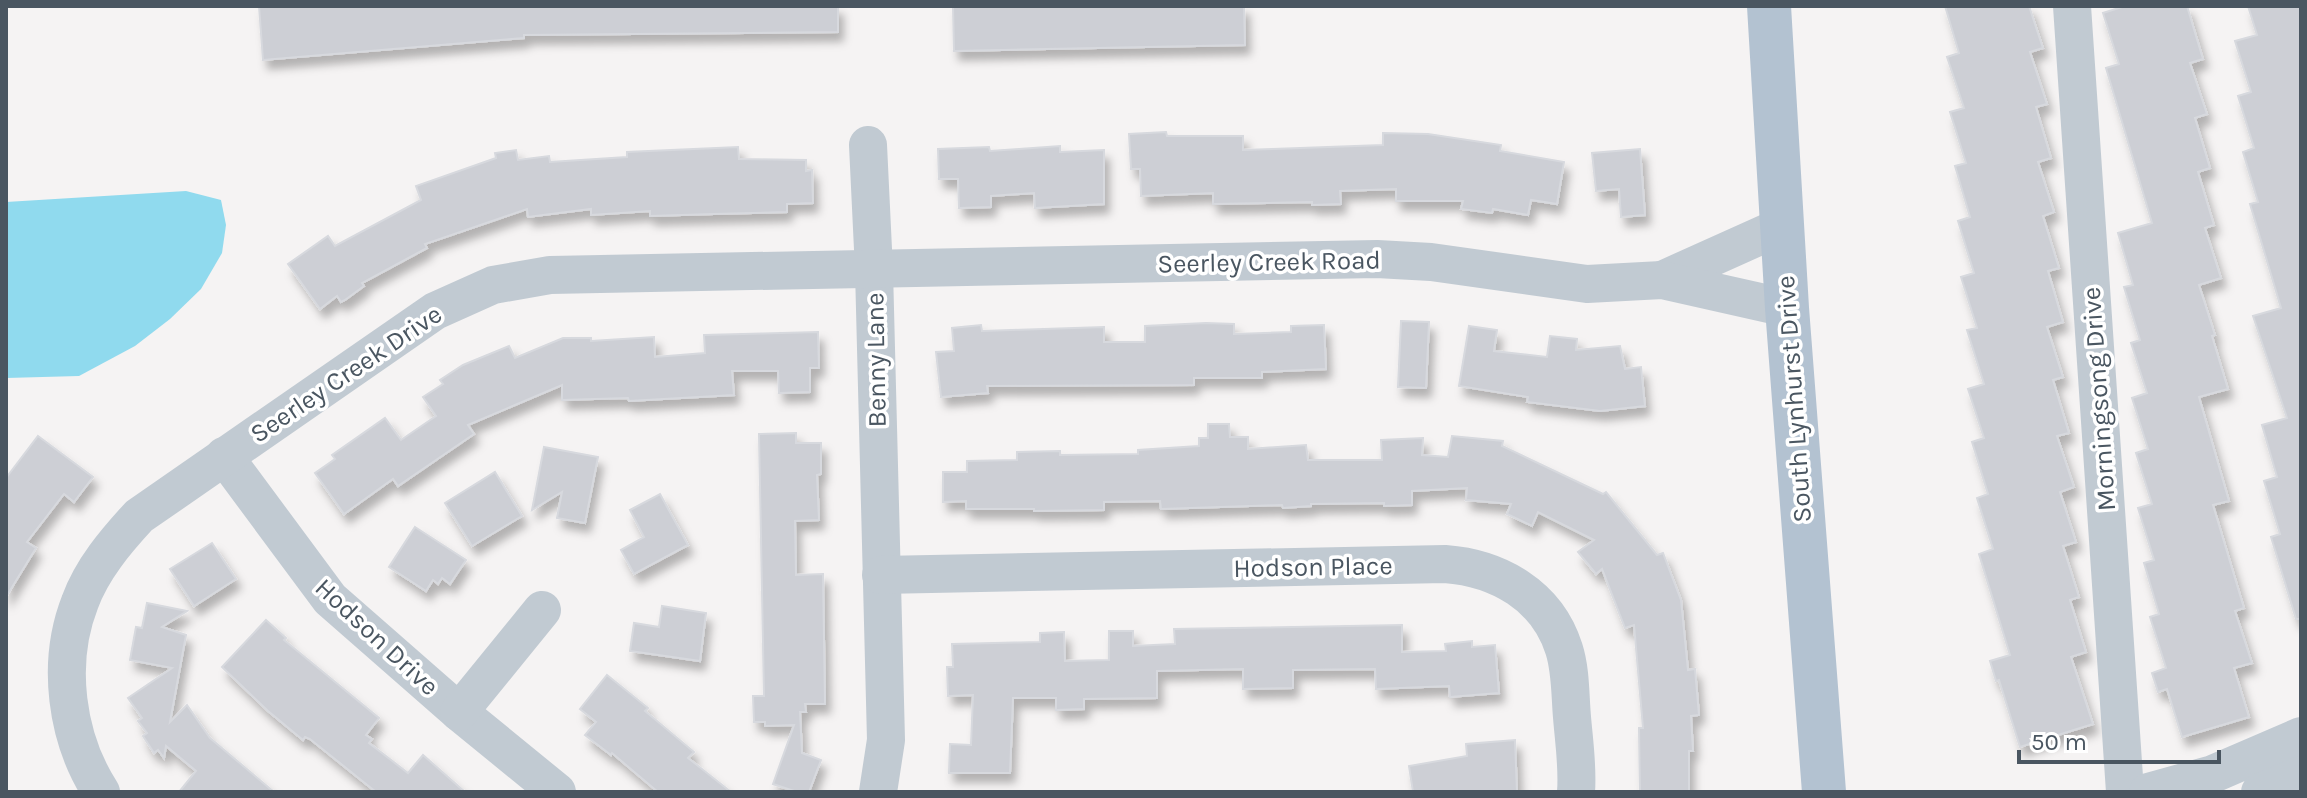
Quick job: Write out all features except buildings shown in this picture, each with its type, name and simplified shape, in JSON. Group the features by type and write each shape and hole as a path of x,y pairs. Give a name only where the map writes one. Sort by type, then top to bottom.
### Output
{"main road":[{"name":"South Lynhurst Drive","path":"1769,6 1787,308 1824,792"}],"street":[{"name":"Morningsong Drive","path":"2072,6 2125,792"},
{"name":"Benny Lane","path":"868,145 886,740 878,792"},
{"name":"Seerley Creek Road","path":"1662,280 1782,226"},
{"name":"Seerley Creek Road","path":"874,270 1377,259 1431,262 1587,284 1662,280 1787,308"},
{"name":"Seerley Creek Drive","path":"101,792 88,773 75,734 66,680 68,650 80,600 114,544 139,516 435,311 493,285 550,275 874,270"},
{"name":"Hodson Drive","path":"224,456 320,589 459,712 557,792"},
{"name":"Hodson Place","path":"881,575 1445,564 1491,572 1512,583 1539,605 1561,642 1569,672 1576,792"},
{"path":"459,712 542,610"},
{"path":"2148,792 2213,774 2301,736"},
{"path":"2260,792 2301,775"}],"water":[{"path":"186,191 221,200 226,225 222,253 201,289 170,319 135,346 79,376 6,378 6,202"}]}
